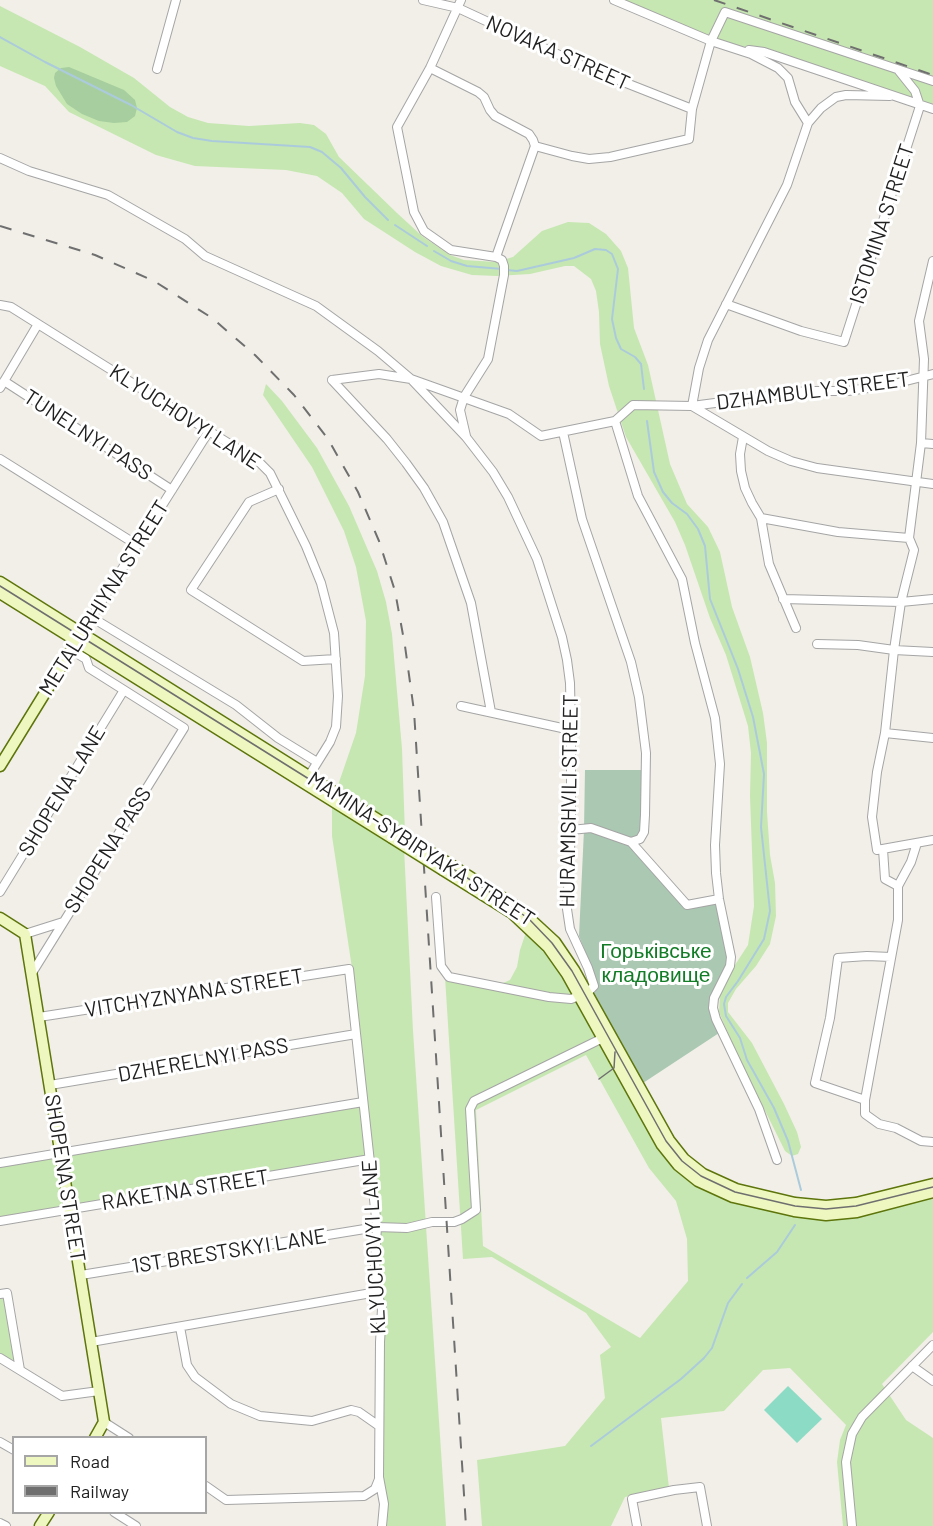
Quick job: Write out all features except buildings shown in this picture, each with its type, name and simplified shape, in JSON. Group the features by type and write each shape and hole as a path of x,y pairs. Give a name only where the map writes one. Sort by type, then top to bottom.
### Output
{"main road":[{"name":"MAMINA-SYBIRYAKA STREET","path":"0,582 76,641"},
{"name":"MAMINA-SYBIRYAKA STREET","path":"0,593 394,834 446,867 525,923 558,960 583,994 669,1155 687,1173 715,1191 794,1211 826,1215 857,1212 933,1192"},
{"name":"METALURHIYNA STREET","path":"0,766 76,641"},
{"path":"0,918 25,934"},
{"name":"SHOPENA STREET","path":"25,934 104,1422"},
{"name":"MAMINA-SYBIRYAKA STREET","path":"607,1037 669,1140 684,1159 713,1180 736,1189 795,1203 826,1206 856,1203 933,1184"},
{"path":"95,1436 104,1422"}],"street":[{"path":"157,69 176,0"},
{"name":"NOVAKA STREET","path":"423,0 458,8 583,66 692,109"},
{"path":"461,0 430,68 397,127 414,212 424,231 451,250 496,257 502,260 504,266 488,359 464,397"},
{"path":"615,0 711,41 766,60 785,73 795,102 808,123"},
{"path":"535,146 589,159 610,157 689,139 692,109 711,41 725,12 933,81"},
{"path":"736,49 764,52 933,109"},
{"path":"430,68 478,92 484,97 495,116 529,134 533,140 535,146 496,257"},
{"path":"898,70 915,91 920,106"},
{"path":"890,96 846,95 836,98 821,108 808,123 787,185 708,340 699,368 692,406 791,461 817,468 933,484"},
{"name":"ISTOMINA STREET","path":"726,304 801,331 843,342 920,106"},
{"name":"HURAMISHVILI STREET","path":"0,158 29,171 108,195 185,239 205,256 315,306 378,351 411,379 466,437 493,472 508,497 537,559 562,637 570,683 572,730 568,919 594,984 583,994"},
{"path":"933,261 920,312 924,359 921,443 909,538 914,550 901,602 872,817 877,850 933,840"},
{"name":"KLYUCHOVYI LANE","path":"0,305 11,307 260,463 270,472 321,583 334,633 338,696 337,719 330,742 306,779"},
{"path":"2,384 38,324"},
{"path":"411,379 379,374 332,380 406,463 424,488 443,522 471,603 491,712"},
{"name":"DZHAMBULY STREET","path":"615,421 633,405 692,406 806,392 869,388 933,374"},
{"name":"HURAMISHVILI STREET","path":"411,379 509,414 541,436 615,421"},
{"name":"TUNELNYI PASS","path":"2,384 172,490"},
{"name":"HURAMISHVILI STREET","path":"464,397 460,410 466,437"},
{"path":"615,421 638,496 682,579 695,644 715,718 720,764 715,844 719,899 731,957 730,966 714,998 713,1008 716,1019 759,1109 777,1160"},
{"name":"METALURHIYNA STREET","path":"76,641 209,431"},
{"path":"563,432 585,530 631,662 639,697 646,753 645,815 644,832 640,839 631,842"},
{"path":"743,436 740,454 743,479 752,503 761,518 769,564 796,628"},
{"path":"921,443 933,444"},
{"path":"0,459 137,545"},
{"path":"279,489 249,502 191,590 303,661 336,659"},
{"path":"761,518 838,532 909,538"},
{"path":"783,599 901,602 933,599"},
{"path":"92,617 236,705 278,738 317,762"},
{"path":"76,641 89,668 124,690"},
{"path":"818,644 933,652"},
{"name":"SHOPENA PASS","path":"32,973 184,728 124,690"},
{"name":"SHOPENA LANE","path":"0,892 124,690"},
{"path":"461,706 572,730"},
{"path":"885,733 933,738"},
{"path":"571,830 591,828 631,842 639,848 684,903 691,905 719,899"},
{"path":"917,843 911,862 897,886 898,920 865,1100 865,1114 879,1124 896,1128 921,1141 933,1142"},
{"path":"883,849 885,879 897,886"},
{"path":"436,897 441,966 449,978 549,997 571,999 583,994"},
{"path":"25,934 63,922"},
{"path":"865,1100 815,1083 830,1018 838,958 891,957"},
{"name":"KLYUCHOVYI LANE","path":"349,969 377,1227 375,1262 383,1320 380,1342 379,1477 384,1504 382,1526"},
{"name":"VITCHYZNYANA STREET","path":"39,1017 349,969"},
{"name":"DZHERELNYI PASS","path":"50,1085 356,1034"},
{"name":"1ST BRESTSKYI LANE","path":"81,1275 377,1227 407,1228 432,1222 454,1222 476,1210 470,1109 474,1101 607,1037"},
{"path":"0,1163 363,1102"},
{"name":"RAKETNA STREET","path":"0,1221 370,1159"},
{"path":"91,1342 378,1292"},
{"path":"0,1294 7,1293 20,1370"},
{"path":"180,1327 187,1365 195,1377 231,1404 260,1416 312,1421 351,1410 359,1412 380,1426"},
{"path":"852,1526 846,1462 852,1434 862,1417 933,1345"},
{"path":"0,1358 62,1396 99,1392"},
{"path":"912,1366 933,1381"},
{"path":"104,1422 127,1436"},
{"path":"207,1487 226,1500 364,1496 375,1489 379,1477"},
{"path":"637,1526 632,1499 700,1487 707,1526"},
{"path":"117,1514 136,1526"},
{"path":"0,1523 6,1526"}],"green space":[{"path":"622,0 933,0 933,106 765,49 736,46 711,38"},
{"path":"0,6 134,78 170,107 188,117 208,123 249,126 300,123 314,125 326,134 339,157 397,213 422,236 450,255 464,260 496,262 513,257 542,231 568,222 589,223 606,234 621,251 628,268 634,328 648,365 670,464 687,504 708,527 720,552 732,607 750,657 763,713 767,743 767,812 770,855 775,883 776,916 770,944 756,966 736,989 728,1003 728,1012 752,1043 784,1104 797,1132 801,1147 798,1154 792,1156 785,1151 736,1052 719,1012 720,995 733,968 748,945 754,906 750,796 751,753 748,726 726,655 710,618 685,545 675,522 626,437 609,386 600,344 596,291 591,279 574,266 530,274 472,275 441,266 415,252 364,219 342,193 317,176 286,170 195,166 156,155 69,112 45,86 0,66"},
{"path":"69,67 124,90 135,100 137,108 135,116 127,122 99,121 67,104 54,78 55,73 61,68"},
{"path":"266,384 282,401 317,448 349,506 377,571 392,634 402,749 405,834 336,791 356,733 365,676 366,621 356,567 344,531 312,467 263,395"},
{"name":"Горьківське кладовище","path":"585,770 644,770 641,831 638,837 631,839 682,905 717,902 728,949 727,965 712,997 719,1033 643,1083 591,989 595,976 579,936"},
{"path":"332,803 404,848 413,1031 446,1526 385,1526 382,1477 380,1292 372,1156 0,1217 0,1165 65,1156 366,1104 352,968 332,836"},
{"path":"527,929 546,949 667,1157 793,1214 933,1195 933,1332 882,1384 906,1420 933,1438 933,1526 843,1526 837,1462 840,1440 846,1425 790,1368 763,1370 724,1411 661,1418 669,1488 625,1497 611,1526 482,1526 477,1460 565,1446 605,1398 600,1355 611,1347 586,1313 492,1257 463,1259 445,977 501,984 510,980 517,967","holes":["586,1055 649,1168 676,1201 687,1239 688,1281 640,1338 483,1246 476,1110"]},
{"path":"4,1297 16,1363 0,1354 0,1298"},
{"path":"788,1386 822,1419 797,1443 764,1410"}],"waterway":[{"path":"0,37 131,105 177,132 193,138 310,147 322,152 341,168 388,220"},
{"path":"395,225 427,246"},
{"path":"507,270 517,271 574,258 595,249 606,250 612,254 618,269 612,319 616,338 621,349 635,357 641,364 644,389"},
{"path":"434,251 451,261 467,266 502,269"},
{"path":"647,421 654,472 663,492 672,503 687,514 698,529 705,546 710,599 738,669 753,717 764,774 761,827 770,911 764,939 726,997 724,1004 726,1016 740,1038 747,1060 774,1108 788,1141 801,1190"},
{"path":"747,1278 777,1252 795,1225"},
{"path":"591,1446 681,1379 704,1358 712,1348 728,1303 742,1284"}],"tram line":[{"path":"0,586 501,899 529,919 552,943 572,971 666,1141 682,1161 701,1176 735,1192 795,1206 826,1209 856,1206 933,1187"},
{"path":"599,1079 614,1068 615,1052"}],"railway":[{"path":"714,0 933,75"},
{"path":"0,226 95,255 154,281 212,318 255,355 294,395 328,439 358,492 379,541 395,591 414,711 466,1526"}]}
